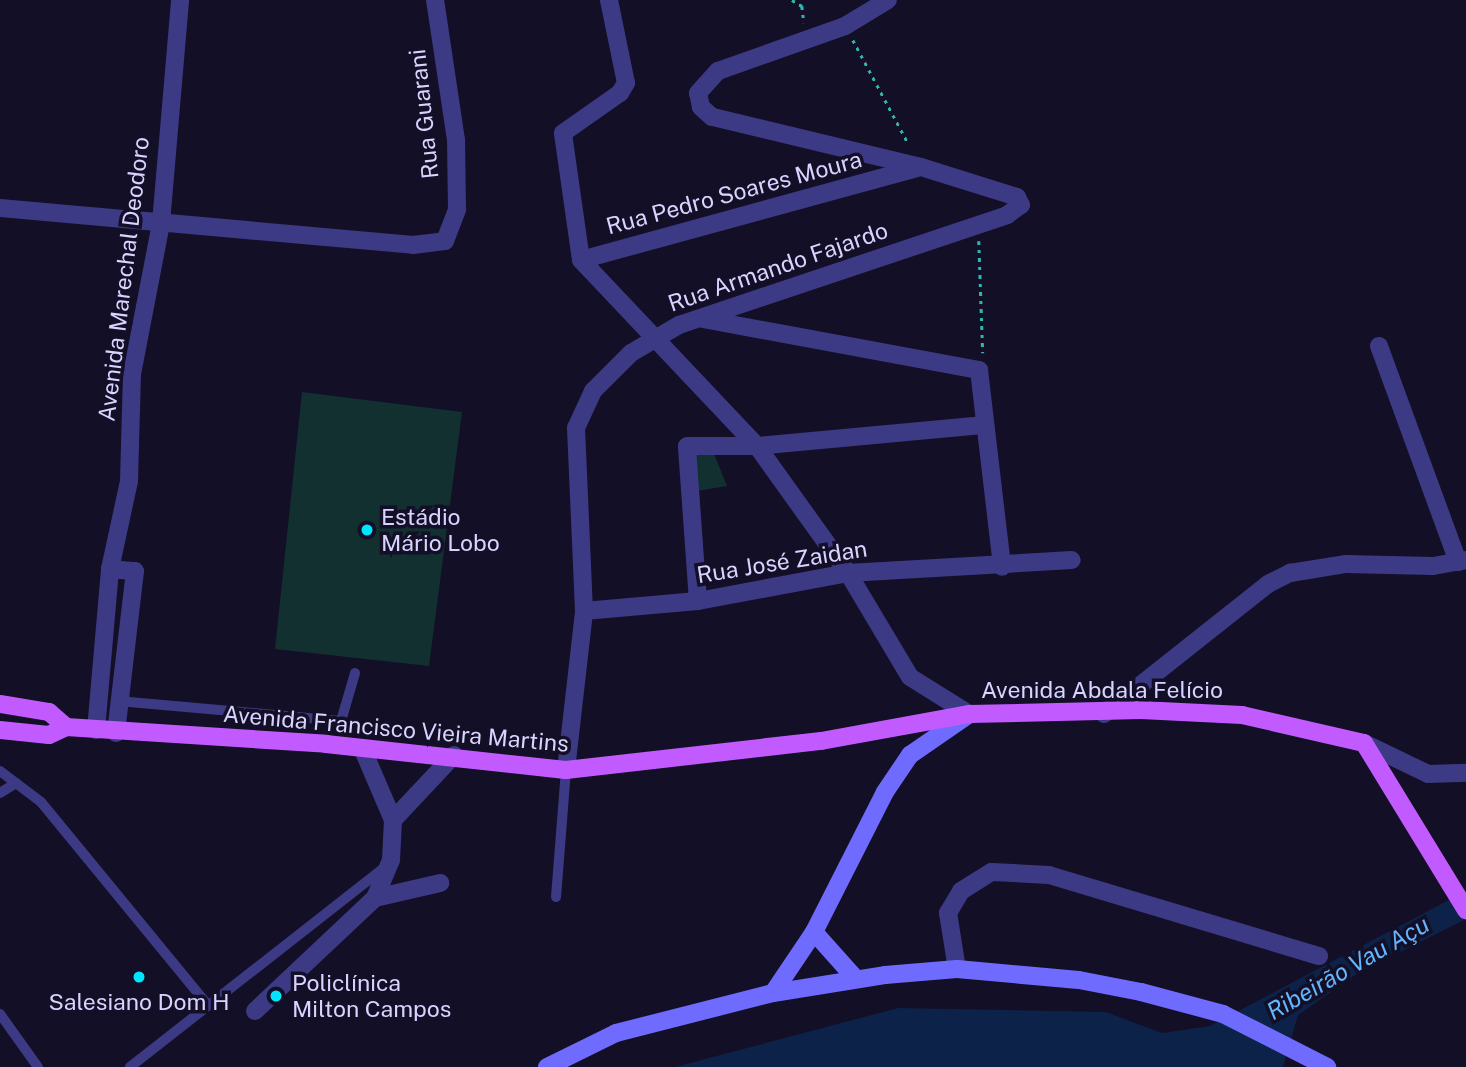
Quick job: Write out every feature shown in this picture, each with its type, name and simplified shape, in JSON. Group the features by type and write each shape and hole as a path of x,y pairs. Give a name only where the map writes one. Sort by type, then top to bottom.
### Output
{"main road":[{"name":"Avenida Francisco Vieira Martins","path":"0,704 49,712 66,727"},
{"name":"Avenida Abdala Felício","path":"773,993 814,932 885,792 910,755 969,714 1104,714 1141,710 1242,715 1364,743"},
{"name":"Avenida Francisco Vieira Martins","path":"0,730 49,735 66,727 116,733 326,744 363,750 454,755 566,770 821,741 969,714"},
{"path":"1364,743 1466,910"},
{"path":"814,932 862,978"},
{"path":"547,1067 616,1032 773,993 862,978 957,969 1079,980 1223,1014 1327,1067"}],"street":[{"name":"Avenida Marechal Deodoro","path":"96,730 110,569 128,481 132,374 161,223 180,0"},
{"name":"Rua Guarani","path":"161,223 381,240 413,246 445,241 457,209 456,140 435,0"},
{"path":"609,0 626,83 620,93 564,133 581,260 656,336 757,446 848,573 910,677 969,714"},
{"path":"806,40 845,26 888,0"},
{"name":"Rua Armando Fajardo","path":"566,770 584,611 576,428 593,391 656,336 978,225 1016,210 1022,201 921,167 712,117 701,107 698,93 718,71 806,40"},
{"name":"Rua Pedro Soares Moura","path":"581,260 921,167"},
{"path":"0,208 161,223"},
{"path":"699,319 979,370 1002,567"},
{"path":"1104,714 1268,584 1290,573 1346,564 1433,566 1462,561 1379,346"},
{"path":"698,600 687,446 757,446 985,425"},
{"name":"Rua José Zaidan","path":"584,611 698,600 848,573 1002,567 1072,560"},
{"path":"110,569 135,571 116,733"},
{"path":"1364,743 1428,774 1466,773"},
{"path":"255,1011 375,898 391,860 393,820 363,750"},
{"path":"393,820 454,755"},
{"path":"957,969 948,913 961,891 992,872 1049,875 1319,956"},
{"path":"375,898 440,883"}],"lane":[{"path":"118,701 341,721 355,673"},
{"path":"556,897 566,770"},
{"path":"0,771 41,802 208,1005"},
{"path":"0,793 16,783"},
{"path":"130,1067 361,890 391,860"},
{"path":"0,1014 38,1067"}],"path":[{"path":"792,0 802,6 806,40"},
{"path":"845,26 921,167"},
{"path":"978,225 984,349 979,370"}],"green space":[{"name":"Estádio Mário Lobo","path":"302,392 462,412 429,666 275,649"},
{"path":"713,451 727,486 697,491 691,452"}],"water":[{"name":"Ribeirão Vau Açu","path":"1466,891 1466,919 1358,973 1298,1015 1283,1067 675,1067 898,1008 1106,1012 1162,1033 1210,1026"}],"place":[{"name":"Estádio Mário Lobo","path":"367,530"},
{"name":"Salesiano Dom H","path":"139,977"},
{"name":"Policlínica Milton Campos","path":"276,996"}]}
